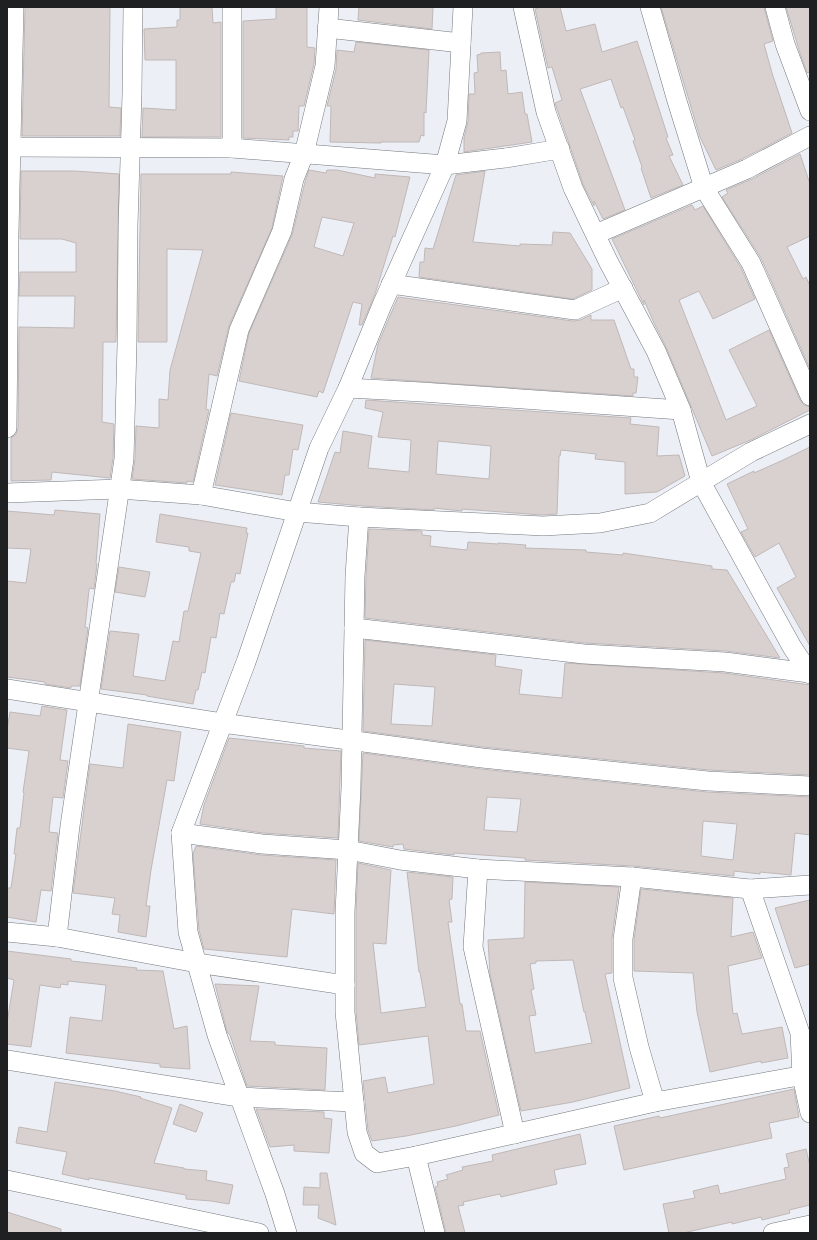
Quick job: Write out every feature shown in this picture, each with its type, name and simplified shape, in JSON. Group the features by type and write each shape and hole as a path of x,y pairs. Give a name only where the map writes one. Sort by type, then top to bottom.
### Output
{"street":[{"path":"7,428 9,147 14,7"},
{"path":"57,936 70,826 124,459 133,7"},
{"path":"232,7 232,148"},
{"path":"200,495 239,330 282,231 294,179 304,154 325,66 329,7"},
{"path":"287,1233 275,1194 217,1035 188,932 181,833 246,662 319,448 348,388 391,284 445,165 458,121 463,7"},
{"path":"523,7 546,112 573,188 656,351 681,410 700,482 792,647 810,673"},
{"path":"650,7 704,188 751,263 810,396"},
{"path":"775,7 785,44 810,111"},
{"path":"327,28 461,43"},
{"path":"596,234 747,169 810,136"},
{"path":"9,147 232,148 445,165 505,158 560,149"},
{"path":"391,284 575,310 623,288"},
{"path":"348,388 681,410"},
{"path":"7,493 119,489 200,495 297,512 359,517 544,526 600,523 650,513 751,452 810,424"},
{"path":"359,517 355,576 351,788 345,912 345,1012 357,1132 364,1153 377,1163 416,1156 655,1102 806,1075"},
{"path":"354,628 584,654 725,662 810,673"},
{"path":"7,689 222,723 482,758 708,781 810,786"},
{"path":"181,833 262,844 348,850 400,860 478,869 632,877 750,889 810,885"},
{"path":"478,869 473,946 515,1134"},
{"path":"632,877 622,939 623,978 639,1047 655,1102"},
{"path":"750,889 800,1033 810,1113"},
{"path":"7,932 57,936 197,963 345,985"},
{"path":"7,1060 239,1097 354,1102"},
{"path":"416,1156 435,1233"},
{"path":"7,1180 259,1233"},
{"path":"773,1233 810,1225"}],"building":[{"path":"25,7 110,7 109,107 121,108 120,136 22,136"},
{"path":"180,7 212,7 213,23 221,22 221,137 142,137 143,108 176,110 176,60 145,60 144,29 177,27 177,20 180,20"},
{"path":"276,7 307,7 307,47 315,48 314,64 304,106 299,106 298,131 293,131 293,137 289,137 289,140 243,138 243,21 276,19"},
{"path":"359,7 433,7 432,29 358,20"},
{"path":"540,7 560,7 566,31 595,24 602,52 637,41 668,137 666,138 673,155 669,156 683,185 651,198 633,141 635,140 623,107 621,108 611,79 580,89 625,210 603,219 594,201 594,206 583,184 555,103 562,100 552,67 548,68 535,9"},
{"path":"661,7 764,7 773,41 764,44 792,133 742,159 716,170 700,137"},
{"path":"786,7 810,7 810,72 807,73"},
{"path":"356,42 429,50 426,113 424,112 424,136 421,135 419,142 330,142 331,106 327,106 336,69 337,50 354,52"},
{"path":"500,52 501,71 506,70 508,94 522,92 525,114 527,114 532,142 464,152 464,138 468,122 469,94 475,94 474,73 478,72 477,55 481,53"},
{"path":"800,154 810,184 810,236 787,247 803,279 806,277 810,286 810,369 761,258 722,197 728,193 726,190 752,179"},
{"path":"309,170 326,173 327,170 337,170 375,178 375,174 410,177 395,237 393,236 375,294 362,325 359,325 362,304 353,302 323,393 319,391 317,397 239,381 249,333 292,235","holes":["322,217 354,223 343,256 314,247"]},
{"path":"21,171 75,171 119,174 116,342 103,342 102,422 114,424 113,458 110,478 52,472 51,480 11,481 11,438 16,434 18,428 19,327 74,328 75,296 19,296 20,272 76,272 76,243 62,239 20,239"},
{"path":"485,171 473,242 520,246 520,244 552,245 553,232 570,233 592,269 592,290 573,299 419,277 420,262 424,262 425,248 433,249 456,175"},
{"path":"231,172 283,176 272,228 229,326 217,376 209,374 206,409 209,410 193,482 187,481 187,483 132,479 135,459 136,426 159,428 159,399 168,400 170,370 203,250 167,249 167,342 138,342 141,174 231,174"},
{"path":"692,205 695,210 703,206 741,268 755,299 713,319 699,291 679,300 726,420 757,406 729,350 769,330 800,400 804,405 810,407 810,410 753,439 712,456 666,347 644,300 644,305 612,239"},
{"path":"398,297 573,321 580,320 591,315 591,320 614,320 631,369 634,369 634,377 638,377 636,393 633,393 633,396 371,378 378,344"},
{"path":"366,400 631,418 630,424 659,427 657,456 679,455 685,476 657,492 625,494 625,462 595,459 596,454 561,450 559,456 557,514 542,515 434,508 434,510 318,502 335,452 340,453 343,431 372,436 368,468 409,472 411,440 378,437 383,412 365,408","holes":["438,441 491,446 489,479 436,474"]},
{"path":"231,413 303,425 298,450 293,449 289,475 285,475 282,495 215,485"},
{"path":"810,447 810,646 777,588 796,577 779,543 755,557 741,532 748,529 727,484"},
{"path":"55,510 100,514 97,564 94,589 90,588 89,590 85,627 88,628 80,686 71,686 71,688 45,684 45,682 7,677 7,581 26,583 31,549 7,548 7,511 54,515"},
{"path":"160,514 247,528 246,533 248,533 240,574 236,573 234,582 231,582 224,614 220,613 216,638 211,637 205,673 202,672 193,704 147,695 101,689 110,631 139,634 133,676 165,681 173,641 179,642 184,611 188,611 201,553 189,551 189,547 156,542"},
{"path":"369,529 422,531 422,535 431,536 430,546 467,550 468,542 526,545 525,548 586,550 586,552 623,555 623,553 712,566 712,569 727,570 780,658 726,651 585,643 365,618"},
{"path":"119,567 150,572 145,597 115,592"},
{"path":"365,640 496,655 495,666 522,670 519,694 562,698 565,663 724,673 810,685 810,775 709,770 483,747 363,731","holes":["394,684 435,687 432,726 391,724"]},
{"path":"42,706 67,710 60,760 68,761 63,798 53,797 49,832 58,833 51,891 41,890 36,922 7,917 7,888 11,888 16,854 14,854 17,828 20,828 29,751 7,748 7,730 10,712 40,716"},
{"path":"128,724 181,732 174,781 167,780 151,870 146,906 150,906 146,937 118,932 120,915 112,914 115,898 73,893 90,764 123,768"},
{"path":"229,738 304,746 304,748 341,751 338,838 263,833 200,824 204,805"},
{"path":"363,753 481,769 707,792 810,797 810,835 795,833 791,875 734,871 734,876 633,866 525,860 525,858 454,853 454,855 404,849 403,844 393,845 393,847 359,841","holes":["487,797 521,799 517,832 484,830","703,821 737,824 733,860 701,856"]},
{"path":"196,846 261,855 336,860 334,914 292,909 287,957 204,949 199,930 193,854"},
{"path":"358,863 391,870 386,944 373,943 381,1013 426,1007 419,972 407,872 453,877 452,899 449,900 452,922 448,922 460,1004 462,1004 466,1031 480,1031 499,1115 456,1126 372,1141 368,1130 363,1081 385,1077 388,1093 434,1084 428,1036 359,1045 356,1011 356,912"},
{"path":"525,882 619,887 612,938 612,973 605,974 630,1088 573,1102 521,1111 490,974 488,940 524,938","holes":["573,960 592,1043 535,1053 529,1016 536,1015 531,990 534,989 530,964 536,963 536,961"]},
{"path":"641,889 733,898 731,937 753,932 762,958 728,966 733,1014 737,1013 742,1034 782,1027 788,1058 761,1063 761,1061 710,1072 697,1012 693,973 634,971 634,940"},
{"path":"810,900 810,964 795,968 775,908"},
{"path":"7,951 71,959 71,961 137,968 136,970 163,971 174,1029 187,1026 190,1069 160,1067 160,1064 66,1053 70,1017 102,1021 106,985 68,981 68,985 61,984 60,988 40,985 31,1047 7,1044 7,1023 14,980 7,978"},
{"path":"215,984 259,986 250,1041 275,1042 275,1045 327,1048 325,1090 247,1086 230,1035 227,1032"},
{"path":"55,1082 115,1091 141,1097 140,1098 172,1108 154,1163 184,1169 207,1171 206,1180 233,1185 229,1204 186,1199 186,1195 89,1178 89,1180 62,1174 67,1152 16,1143 19,1127 47,1132"},
{"path":"794,1089 799,1117 769,1123 772,1138 624,1170 614,1126 659,1116 660,1118"},
{"path":"180,1104 203,1113 196,1132 173,1124"},
{"path":"256,1109 324,1112 324,1118 332,1119 329,1153 294,1151 294,1145 270,1147"},
{"path":"580,1134 586,1164 554,1170 557,1184 501,1197 500,1194 463,1202 464,1205 458,1206 465,1233 446,1233 435,1187 438,1186 437,1182 448,1179 446,1175 463,1170 462,1167 493,1161 492,1155"},
{"path":"806,1149 810,1166 810,1205 789,1210 790,1213 762,1220 761,1217 683,1233 669,1233 663,1204 695,1198 693,1191 718,1185 720,1194 786,1179 784,1168 789,1167 786,1154"},
{"path":"320,1173 327,1173 336,1225 318,1218 319,1205 303,1205 304,1187 320,1188"},
{"path":"7,1212 61,1229 61,1233 7,1233"}]}
